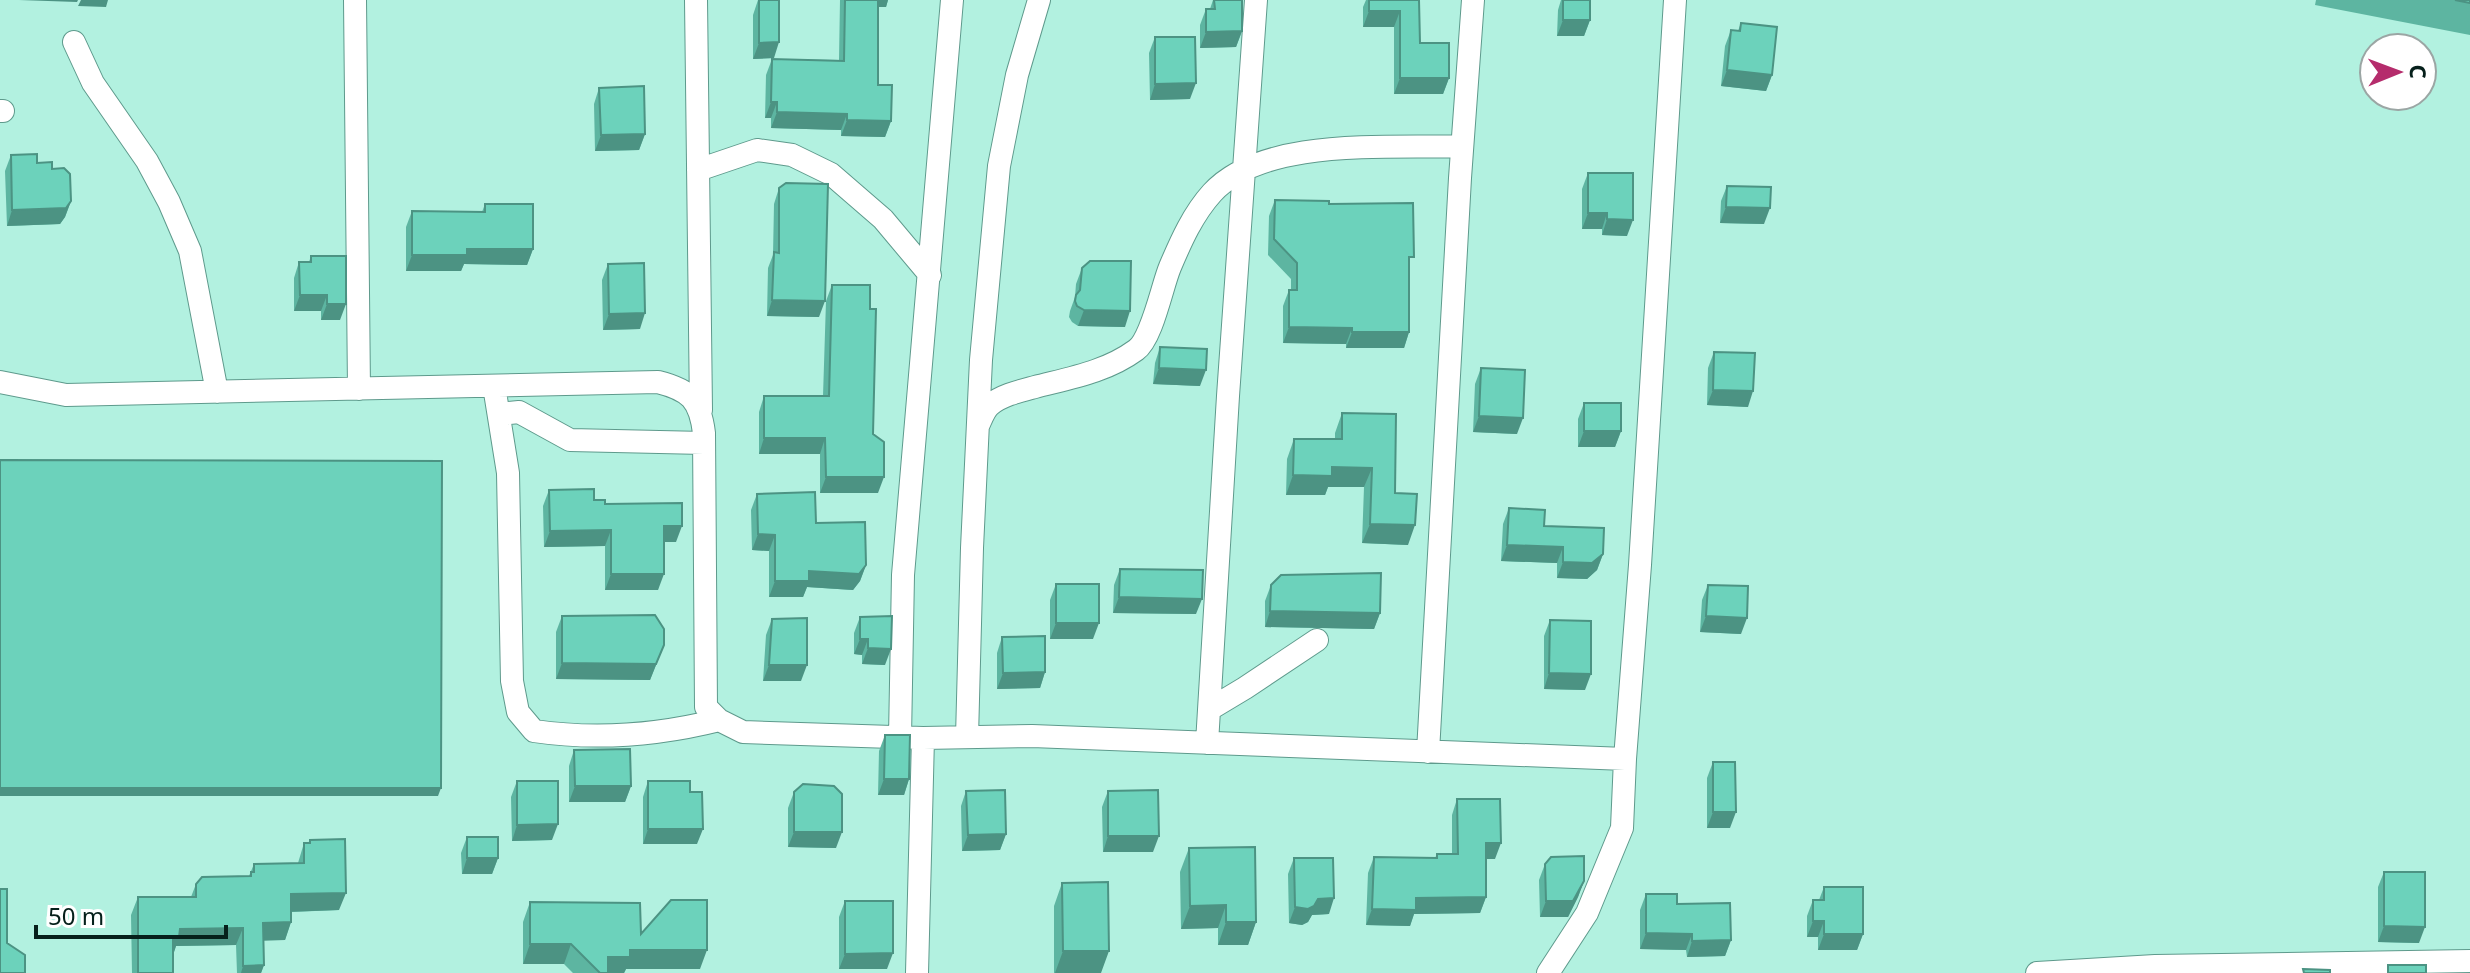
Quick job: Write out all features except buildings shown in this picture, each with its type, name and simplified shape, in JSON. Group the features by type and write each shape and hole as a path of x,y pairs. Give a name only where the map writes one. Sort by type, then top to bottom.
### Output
{"street":[{"path":"355,0 359,389"},
{"path":"696,0 706,707 719,720 743,732 756,734 923,738 1032,736 1625,759"},
{"path":"900,737 903,575 952,0"},
{"path":"967,737 981,360 999,166 1017,75 1039,0"},
{"path":"1207,743 1242,172 1256,0"},
{"path":"1428,752 1473,0"},
{"path":"1548,973 1587,913 1622,828 1675,0"},
{"path":"74,42 93,83 147,161 190,251 217,392"},
{"path":"978,427 988,406 1011,394 1105,369 1140,348 1169,269 1190,225 1213,192 1242,172 1271,158 1322,149 1462,146"},
{"path":"698,170 757,150 792,155 831,174 883,219 930,275"},
{"path":"0,382 66,395 658,382 675,386 688,394 701,410"},
{"path":"494,386 508,473 512,681 518,712 534,731 572,737 679,730 719,720"},
{"path":"499,414 519,412 570,440 704,443"},
{"path":"1210,709 1317,640"},
{"path":"917,973 923,738"},
{"path":"2037,973 2155,966 2470,961"}]}
